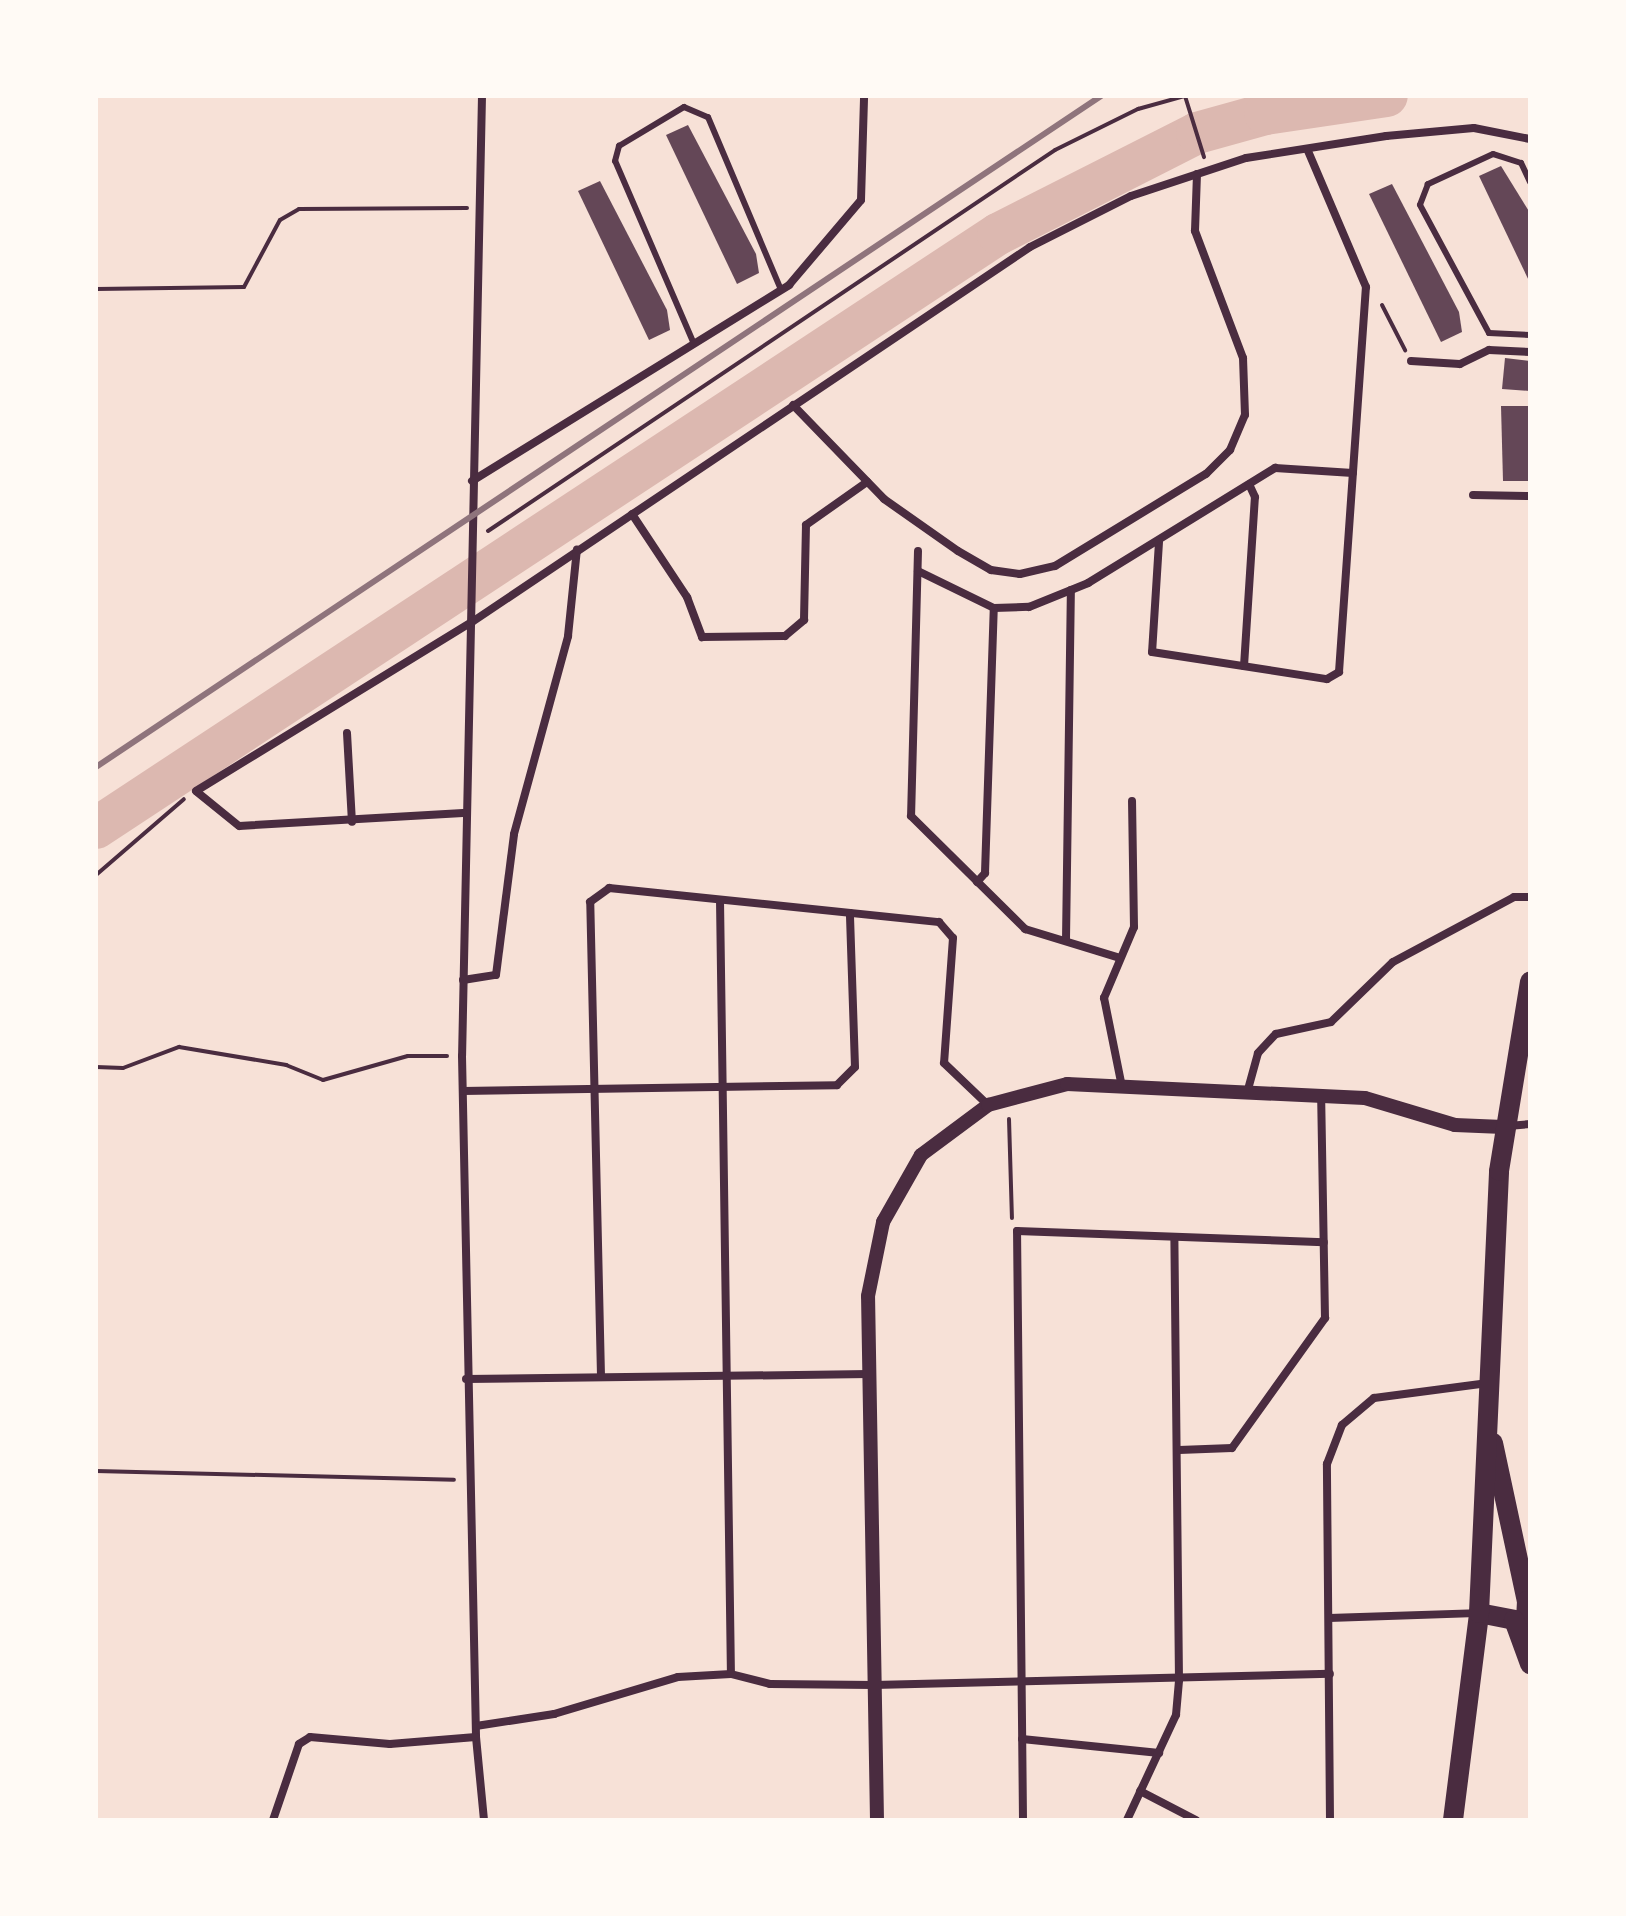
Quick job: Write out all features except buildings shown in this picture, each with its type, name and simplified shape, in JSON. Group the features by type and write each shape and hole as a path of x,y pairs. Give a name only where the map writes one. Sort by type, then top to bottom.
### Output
{"main road":[{"path":"1453,1820 1479,1613 1486,1411 1503,1127 1530,982"},
{"path":"1486,1411 1527,1601 1525,1637 1530,1664"},
{"path":"1479,1613 1514,1620 1525,1637"}],"street":[{"path":"482,96 472,481 472,622 463,813 462,1056 466,1379 473,1481 476,1737 484,1820"},
{"path":"472,481 781,290 861,200 864,96"},
{"path":"463,813 352,822 239,826 196,791 472,622 1030,247 1131,196 1208,171 1307,149 1474,128 1530,139"},
{"path":"1159,542 1152,652 1327,679 1339,672 1366,291 1307,149"},
{"path":"793,405 867,482 958,551 991,570 1020,574 1055,566 1206,474 1230,450 1245,415 1243,358 1195,231 1197,174"},
{"path":"1411,361 1460,364 1489,350 1530,352"},
{"path":"918,571 994,608 1029,607 1071,590 1159,542 1275,468 1353,473"},
{"path":"632,514 687,597 702,637 785,636 804,620 806,525 867,482"},
{"path":"1244,666 1255,497 1249,484"},
{"path":"1473,495 1530,496"},
{"path":"463,980 496,975 514,834 568,636 577,549"},
{"path":"918,551 911,816 1025,929 1120,958"},
{"path":"1066,940 1071,590"},
{"path":"977,882 985,873 994,608"},
{"path":"347,733 352,822"},
{"path":"1122,1087 1104,998 1134,927 1132,801"},
{"path":"601,1376 590,902 609,888 939,922 953,938 944,1063 988,1105"},
{"path":"1247,1093 1258,1053 1276,1034 1331,1022 1393,962 1514,897 1530,897"},
{"path":"720,900 731,1674"},
{"path":"463,1091 837,1085 855,1067 850,913"},
{"path":"877,1820 868,1296 883,1222 921,1155 988,1105 1067,1084 1365,1098 1455,1125 1503,1127 1530,1124"},
{"path":"1179,1450 1232,1448 1325,1318 1321,1096"},
{"path":"1023,1820 1017,1231 1324,1242"},
{"path":"1127,1820 1176,1715 1179,1680 1179,1450 1174,1237"},
{"path":"466,1379 869,1374"},
{"path":"1330,1820 1327,1464 1342,1425 1374,1398 1489,1383"},
{"path":"1329,1618 1479,1613"},
{"path":"476,1726 554,1714 678,1677 731,1674 770,1684 874,1685 1330,1674"},
{"path":"273,1820 299,1744 310,1737 390,1744 476,1737"},
{"path":"1022,1739 1159,1753"},
{"path":"1140,1791 1196,1820"}],"lane":[{"path":"695,345 615,161 619,146 684,107 708,117 781,290"},
{"path":"1530,182 1521,163 1493,154 1428,184 1420,205 1489,333 1530,335"}],"path":[{"path":"472,545 1055,150 1138,109 1185,96 1208,171"},
{"path":"96,289 244,287 280,220 299,209 481,208"},
{"path":"1366,291 1376,294 1411,361"},
{"path":"96,875 196,791"},
{"path":"96,1067 123,1068 179,1047 286,1065 323,1080 408,1056 462,1056"},
{"path":"1008,1098 1010,1213 1017,1231"},
{"path":"96,1471 473,1481"}],"waterway":[{"path":"96,828 998,234 1197,133 1265,114 1387,96"}],"railway":[{"path":"96,767 1101,96"}]}
